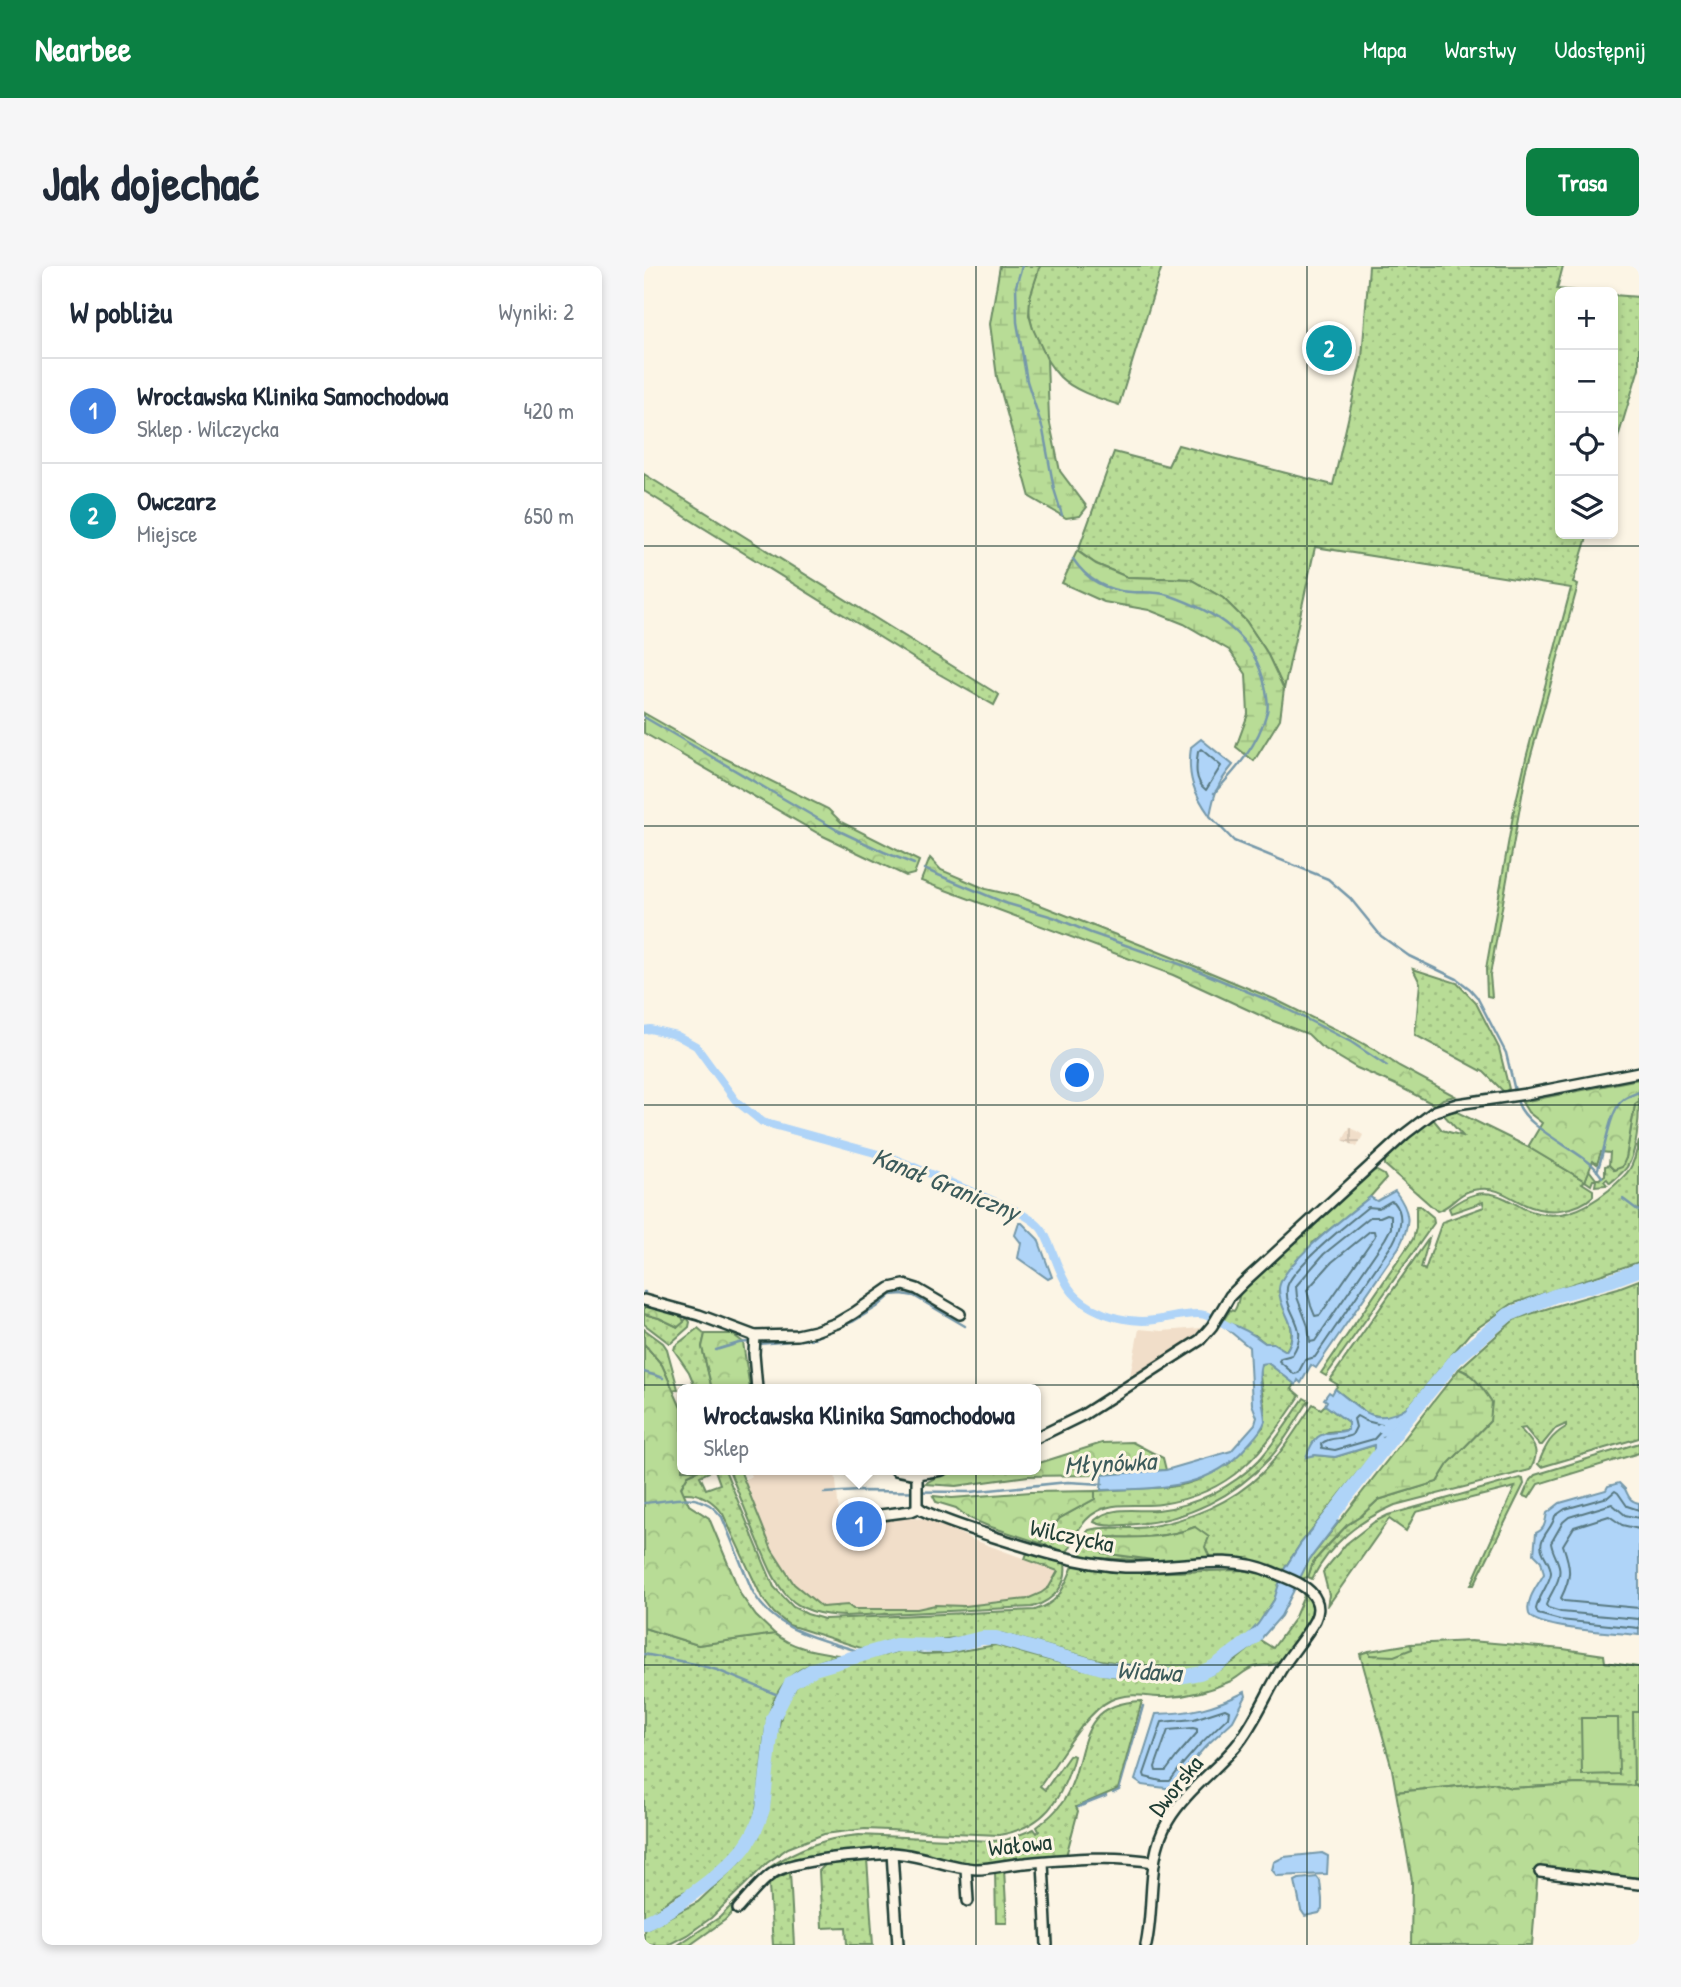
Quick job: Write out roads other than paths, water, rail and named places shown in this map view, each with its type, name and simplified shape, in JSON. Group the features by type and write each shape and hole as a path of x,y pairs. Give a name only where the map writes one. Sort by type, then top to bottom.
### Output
{"street":[{"path":"1041,1436 1075,1420 1200,1340 1230,1296 1244,1282 1422,1119 1435,1111 1457,1104 1639,1072"},
{"path":"644,1300 681,1309 755,1336 797,1335 825,1328 897,1285 917,1289 960,1314"},
{"path":"755,1336 757,1384"},
{"path":"908,1475 917,1479 928,1475"},
{"path":"850,1519 911,1511 917,1504 917,1479"},
{"name":"Wilczycka","path":"917,1504 961,1526 1072,1559 1138,1567 1237,1563 1278,1574 1303,1586"},
{"name":"Dworska","path":"1146,1945 1154,1862 1169,1819 1235,1747 1250,1726 1283,1666 1317,1617 1316,1598 1303,1586"},
{"path":"892,1853 898,1945"},
{"name":"Wałowa","path":"738,1909 773,1874 800,1863 892,1853 979,1869 1074,1858 1121,1857 1154,1862"},
{"path":"1043,1861 1046,1945"},
{"path":"966,1868 968,1901"},
{"path":"1541,1872 1639,1884"}],"water":[{"path":"1201,739 1233,765 1217,789 1210,816 1195,791 1190,767 1191,747"},
{"path":"1395,1191 1408,1218 1399,1247 1316,1368 1311,1365 1301,1383 1298,1380 1296,1385 1268,1363 1261,1364 1260,1385 1265,1421 1260,1432 1246,1447 1215,1472 1198,1479 1160,1487 1101,1490 1102,1475 1166,1470 1231,1451 1255,1424 1257,1417 1252,1404 1249,1347 1222,1325 1223,1321 1286,1351 1292,1334 1280,1298 1282,1279 1317,1240 1370,1197 1377,1201"},
{"path":"1019,1223 1038,1239 1052,1277 1048,1279 1018,1258 1021,1243 1015,1235"},
{"path":"1335,1389 1362,1410 1379,1416 1388,1416 1410,1405 1374,1452 1374,1445 1335,1457 1306,1457 1318,1437 1348,1430 1348,1422 1325,1405 1327,1401 1324,1399"},
{"path":"1619,1483 1631,1500 1639,1503 1639,1635 1561,1627 1534,1619 1529,1614 1529,1603 1544,1574 1541,1561 1534,1554 1536,1533 1543,1527 1547,1513 1560,1503 1606,1490 1608,1486"},
{"path":"1326,1513 1338,1522 1309,1560 1281,1616 1260,1640 1246,1651 1238,1646 1258,1624 1274,1600 1283,1571 1301,1543"},
{"path":"1245,1692 1246,1696 1233,1721 1189,1765 1173,1789 1142,1785 1135,1780 1156,1714 1202,1709"},
{"path":"1322,1853 1328,1856 1327,1874 1277,1876 1272,1870 1274,1862 1284,1857"},
{"path":"1317,1877 1320,1881 1322,1909 1319,1913 1305,1916 1301,1910 1295,1881"}],"waterway":[{"path":"1022,266 1016,286 1017,322 1027,381 1043,430 1054,489 1062,515"},
{"path":"1073,559 1084,573 1105,587 1163,594 1201,609 1230,627 1252,653 1265,686 1267,712 1246,756 1214,793"},
{"path":"644,717 837,830 914,864"},
{"path":"1210,816 1234,841 1328,879 1350,898 1381,936 1409,956 1457,979 1470,989 1477,997 1506,1053 1515,1091"},
{"path":"924,869 1005,903 1053,917 1194,969 1277,1004 1351,1042 1387,1066"},
{"name":"Kanał Graniczny","path":"644,1030 676,1035 696,1046 736,1101 762,1122 893,1158 1027,1217 1044,1233 1073,1293 1092,1308 1107,1315 1139,1321 1202,1314 1232,1328"},
{"path":"1597,1171 1611,1121 1619,1104 1639,1092"},
{"path":"1518,1103 1530,1120 1583,1157 1602,1177"},
{"path":"1623,1199 1639,1211"},
{"name":"Widawa","path":"1320,1531 1456,1359 1508,1315 1554,1296 1639,1270"},
{"path":"759,1344 811,1339 854,1321 891,1295 902,1294 914,1296 965,1326"},
{"path":"716,1350 748,1342"},
{"path":"644,1372 663,1378"},
{"name":"Kanał Graniczny","path":"1380,1428 1394,1435"},
{"name":"Kanał Graniczny","path":"1383,1437 1394,1435"},
{"name":"Młynówka","path":"824,1493 970,1492 1068,1482 1103,1484"},
{"path":"644,1503 686,1498 705,1502 714,1508 722,1517 752,1590 773,1616 801,1632 864,1653"},
{"name":"Widawa","path":"644,1923 680,1903 706,1884 746,1846 763,1809 773,1718 791,1683 814,1669 896,1645 948,1646 982,1638 996,1638 1102,1668 1180,1677 1200,1673 1215,1666 1255,1637"},
{"path":"644,1654 717,1670 783,1697"},
{"path":"1150,1683 1151,1674"},
{"path":"1113,1793 1119,1790 1143,1706"},
{"path":"1078,1807 1106,1796"}],"place":[{"name":"Owczarz","path":"1329,348"},
{"name":"Wrocławska Klinika Samochodowa","path":"859,1524"}]}
